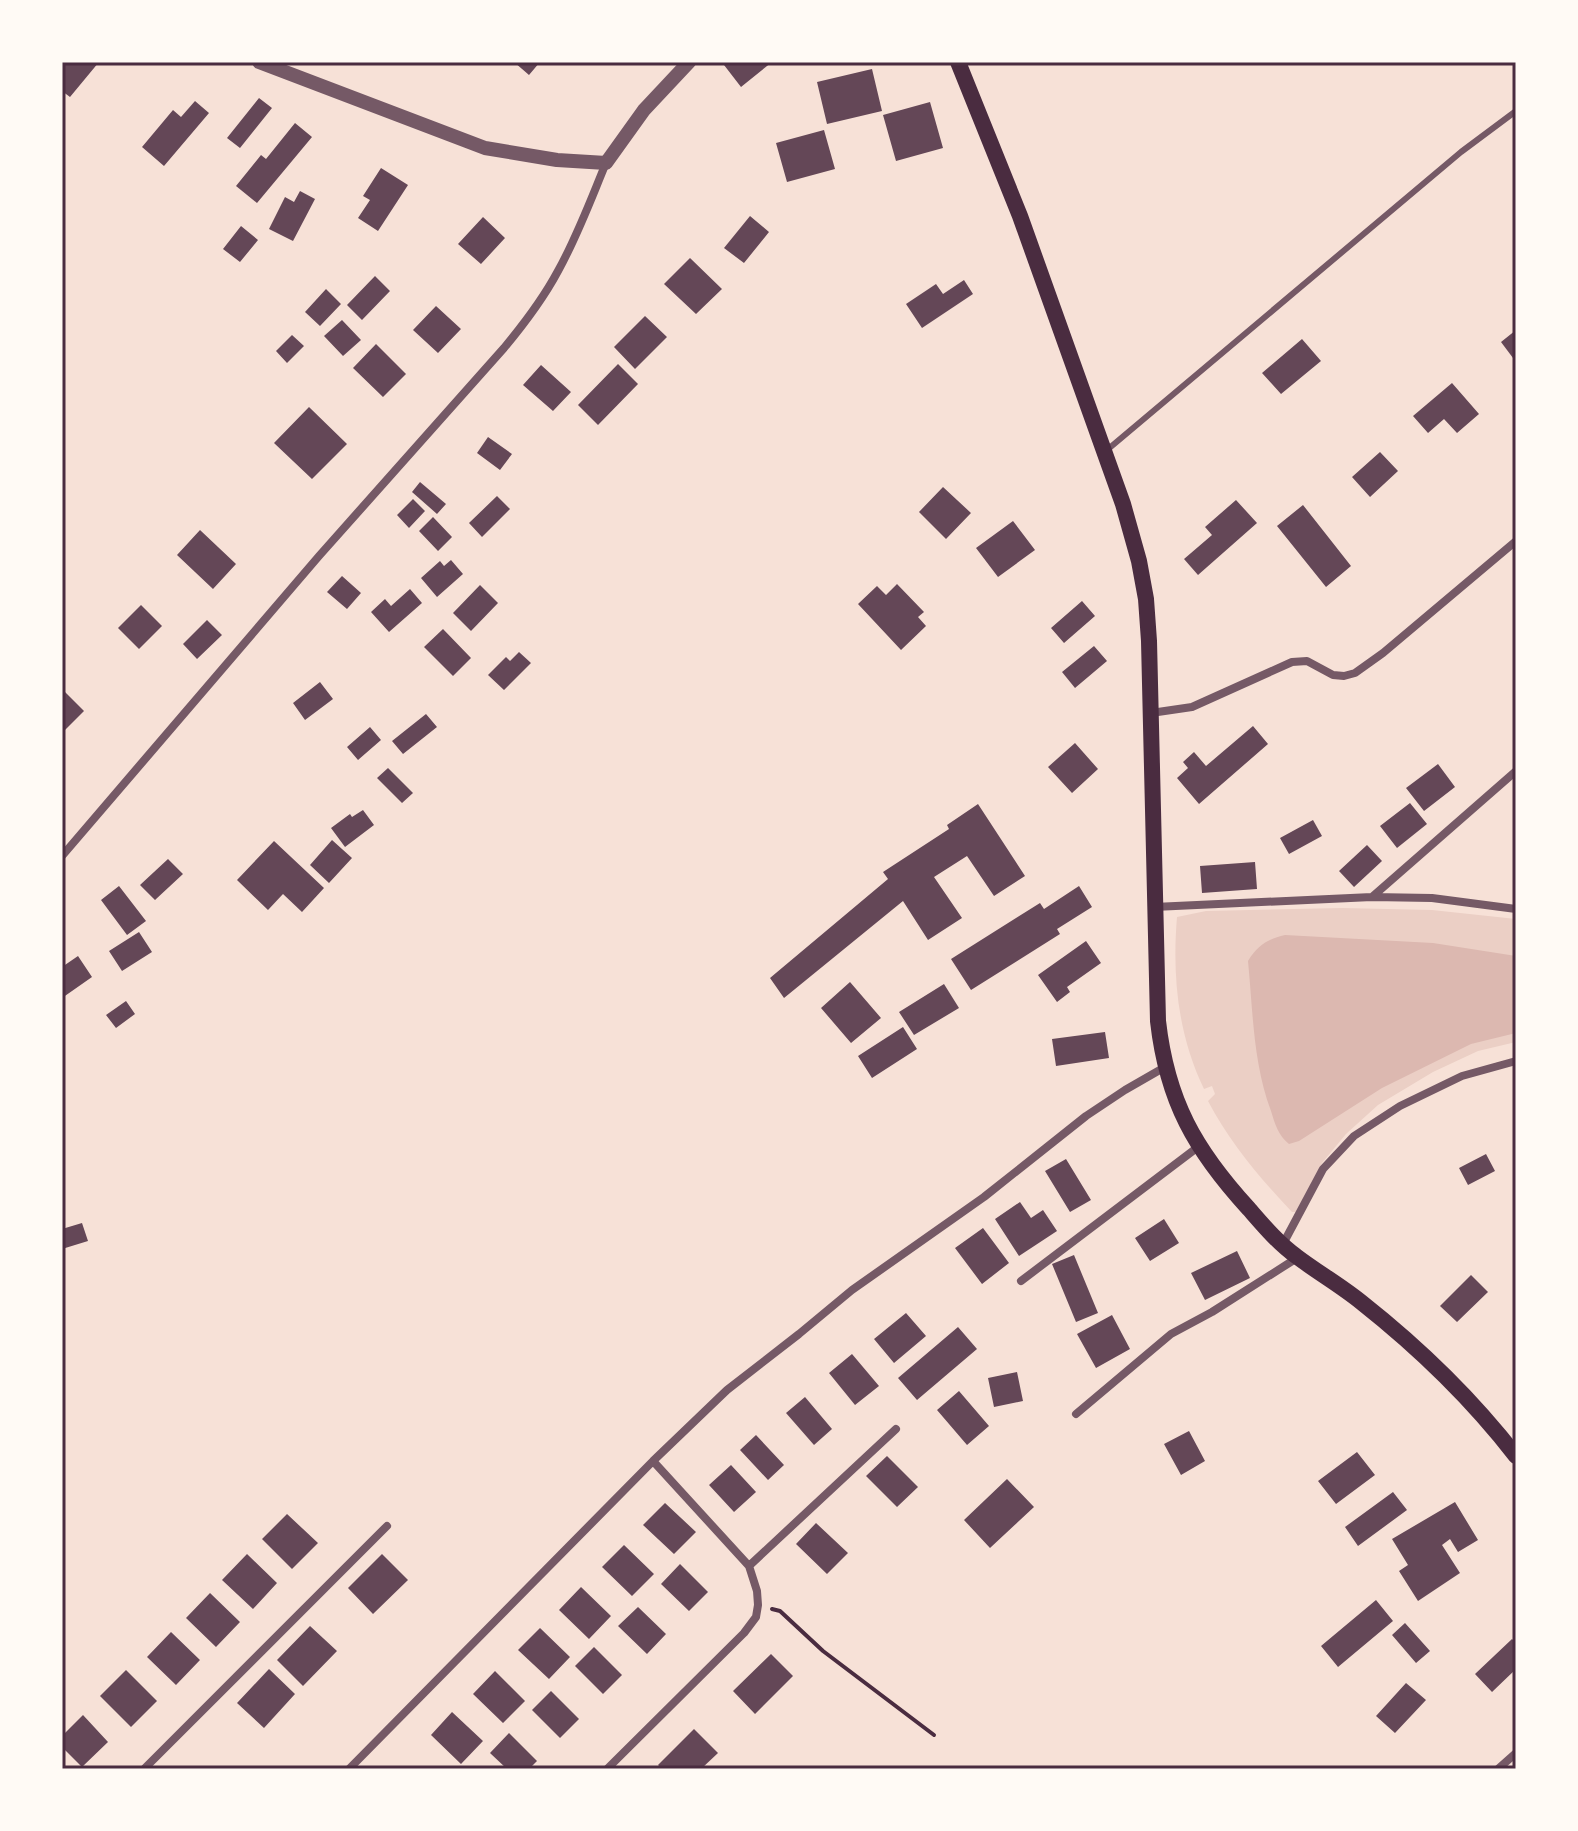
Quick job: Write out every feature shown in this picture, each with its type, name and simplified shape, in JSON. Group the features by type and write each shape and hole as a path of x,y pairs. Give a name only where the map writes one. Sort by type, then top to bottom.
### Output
{"main road":[{"path":"958,62 1020,216 1123,504 1139,561 1149,641 1158,1021 1165,1067 1186,1124 1198,1147 1224,1182 1282,1245 1354,1297 1460,1390 1516,1456"}],"street":[{"path":"259,62 485,148 557,160 606,163"},
{"path":"62,856 531,315 558,271 606,163 644,110 689,62"},
{"path":"1151,713 1192,707 1292,662 1307,661 1333,675 1355,673 1516,541"},
{"path":"1372,897 1516,771"},
{"path":"1154,907 1372,897 1432,898 1516,909"},
{"path":"1282,1245 1323,1169 1354,1136 1400,1106 1462,1076 1516,1061"},
{"path":"349,1769 727,1390 852,1290 984,1197 1086,1116 1165,1067"},
{"path":"1021,1281 1198,1147"},
{"path":"1076,1414 1171,1334 1297,1258"},
{"path":"749,1566 896,1429"},
{"path":"607,1769 744,1633 756,1617 758,1605 749,1566 653,1461"},
{"path":"144,1769 387,1526"},
{"path":"1498,1769 1516,1753"}],"lane":[{"path":"1104,452 1461,152 1516,111"}],"path":[{"path":"758,1605 780,1611 823,1651 934,1735"}],"shaded area":[{"path":"1432,910 1516,919 1516,1042 1478,1051 1433,1072 1378,1105 1346,1134 1322,1163 1296,1212 1292,1212 1236,1146 1208,1101 1215,1094 1212,1086 1204,1089 1195,1069 1183,1027 1176,984 1177,917 1206,911"},
{"path":"1285,935 1433,943 1516,956 1516,1033 1471,1044 1382,1088 1299,1141 1289,1144 1276,1125 1265,1093 1255,1037 1248,961 1264,944"}],"building":[{"path":"66,62 99,62 70,97 62,91 62,67"},
{"path":"514,62 540,62 529,75"},
{"path":"728,62 772,62 741,87 724,65"},
{"path":"872,69 882,111 827,124 817,82"},
{"path":"259,98 272,108 240,148 227,138"},
{"path":"195,101 209,113 164,166 142,147 173,110 181,117"},
{"path":"930,102 943,148 896,161 883,115"},
{"path":"295,123 312,137 257,203 236,186 261,155 266,159"},
{"path":"824,130 835,169 787,182 776,143"},
{"path":"381,168 408,185 378,231 358,218 370,200 363,196"},
{"path":"300,191 315,199 293,241 269,229 285,197 294,202"},
{"path":"750,216 769,232 744,263 724,248"},
{"path":"483,217 505,238 481,264 458,244"},
{"path":"241,226 258,240 240,262 223,249"},
{"path":"690,258 722,289 696,314 664,284"},
{"path":"375,276 390,291 362,320 347,305"},
{"path":"964,280 973,294 922,328 906,304 936,284 943,294"},
{"path":"326,289 341,304 320,326 305,312"},
{"path":"436,306 461,329 438,353 413,330"},
{"path":"645,316 667,337 635,369 614,347"},
{"path":"342,320 361,340 343,356 324,336"},
{"path":"1516,330 1516,362 1501,342"},
{"path":"292,335 304,346 287,363 276,351"},
{"path":"1302,339 1321,361 1281,394 1262,373"},
{"path":"376,344 406,374 383,397 353,368"},
{"path":"618,364 638,384 598,425 578,405"},
{"path":"541,365 571,392 553,411 523,385"},
{"path":"1452,383 1479,414 1457,433 1444,419 1428,433 1413,416"},
{"path":"309,407 347,444 312,479 274,443"},
{"path":"488,437 512,454 500,470 477,453"},
{"path":"1380,452 1398,471 1370,497 1352,477"},
{"path":"420,482 446,504 437,514 412,492"},
{"path":"943,487 971,513 946,539 919,512"},
{"path":"497,496 510,509 482,537 469,523"},
{"path":"413,499 425,511 409,528 397,515"},
{"path":"1236,500 1257,523 1198,575 1184,559 1212,535 1205,527"},
{"path":"1303,505 1351,566 1326,587 1277,526"},
{"path":"433,517 452,537 438,551 419,531"},
{"path":"1013,521 1035,550 998,577 976,548"},
{"path":"200,530 236,564 213,589 177,555"},
{"path":"451,560 463,574 437,597 421,578 440,561 444,566"},
{"path":"342,576 361,593 347,609 327,592"},
{"path":"897,584 924,612 918,617 926,626 901,650 858,604 877,586 886,595"},
{"path":"480,585 498,603 471,631 453,613"},
{"path":"410,589 422,603 389,632 371,612 385,599 391,606"},
{"path":"1082,601 1095,616 1064,643 1051,628"},
{"path":"141,605 162,626 139,649 118,628"},
{"path":"207,620 222,635 197,659 183,644"},
{"path":"443,629 471,658 453,676 424,647"},
{"path":"1094,646 1107,661 1075,688 1062,672"},
{"path":"519,652 531,663 504,690 488,675 506,657 510,661"},
{"path":"320,682 333,699 305,720 293,703"},
{"path":"62,689 84,711 62,733"},
{"path":"426,714 437,727 403,754 392,741"},
{"path":"1253,726 1268,744 1199,804 1177,778 1188,768 1183,762 1194,752 1206,766"},
{"path":"370,727 381,740 358,760 347,747"},
{"path":"1075,743 1098,769 1072,793 1048,767"},
{"path":"1438,764 1455,787 1424,811 1406,788"},
{"path":"388,768 413,793 402,803 377,778"},
{"path":"1410,803 1427,824 1397,848 1380,826"},
{"path":"978,804 1025,876 994,896 967,856 934,877 962,918 928,940 903,901 784,998 770,978 888,879 883,872 949,829 947,825"},
{"path":"363,810 374,825 345,847 331,828 350,814 352,817"},
{"path":"1313,820 1322,836 1289,854 1280,838"},
{"path":"332,840 352,858 329,883 310,865"},
{"path":"274,841 324,888 302,912 283,894 268,910 237,880"},
{"path":"1367,845 1382,861 1354,887 1339,871"},
{"path":"168,859 183,874 155,900 140,885"},
{"path":"1255,862 1257,889 1202,893 1200,866"},
{"path":"119,886 146,921 127,935 101,900"},
{"path":"1079,886 1092,907 1057,929 1060,934 971,990 951,959 1040,903 1044,909"},
{"path":"139,932 152,952 122,971 109,951"},
{"path":"1086,941 1101,963 1067,987 1070,992 1057,1002 1038,975"},
{"path":"78,956 92,977 62,998 62,967"},
{"path":"850,982 881,1018 851,1043 821,1008"},
{"path":"944,984 959,1008 914,1035 899,1012"},
{"path":"126,1001 135,1014 116,1028 106,1015"},
{"path":"903,1027 917,1049 872,1078 858,1056"},
{"path":"1105,1032 1109,1058 1056,1066 1052,1039"},
{"path":"1486,1154 1495,1171 1468,1185 1459,1168"},
{"path":"1066,1159 1091,1200 1070,1212 1045,1171"},
{"path":"1020,1202 1031,1218 1043,1210 1057,1231 1019,1256 995,1219"},
{"path":"1164,1219 1179,1243 1150,1261 1135,1238"},
{"path":"82,1223 88,1241 62,1249 62,1229"},
{"path":"983,1228 1009,1263 982,1284 955,1248"},
{"path":"1237,1251 1250,1278 1205,1300 1191,1273"},
{"path":"1074,1255 1098,1313 1076,1322 1052,1264"},
{"path":"1471,1275 1488,1292 1457,1322 1440,1306"},
{"path":"906,1313 926,1336 894,1363 874,1339"},
{"path":"1112,1315 1130,1349 1096,1368 1077,1334"},
{"path":"958,1327 977,1349 917,1400 898,1378"},
{"path":"852,1354 879,1386 855,1405 829,1373"},
{"path":"1017,1372 1023,1401 994,1407 988,1378"},
{"path":"959,1391 989,1426 967,1445 937,1410"},
{"path":"805,1397 832,1429 814,1445 786,1413"},
{"path":"1189,1431 1205,1461 1181,1475 1164,1444"},
{"path":"756,1435 784,1465 768,1480 740,1450"},
{"path":"1357,1452 1375,1475 1336,1504 1318,1481"},
{"path":"887,1456 918,1487 897,1507 866,1476"},
{"path":"731,1465 756,1492 734,1512 709,1485"},
{"path":"1007,1479 1034,1507 990,1548 964,1520"},
{"path":"1393,1492 1407,1510 1358,1546 1345,1527"},
{"path":"1455,1502 1478,1540 1458,1552 1450,1539 1442,1545 1460,1573 1418,1601 1399,1571 1408,1565 1392,1539"},
{"path":"665,1503 696,1532 674,1554 643,1525"},
{"path":"287,1514 318,1543 292,1569 262,1539"},
{"path":"816,1523 848,1553 827,1574 796,1544"},
{"path":"624,1545 654,1574 632,1596 602,1567"},
{"path":"247,1554 277,1583 253,1609 222,1580"},
{"path":"382,1554 408,1580 373,1614 348,1588"},
{"path":"680,1564 708,1592 689,1611 661,1584"},
{"path":"581,1587 611,1616 589,1639 559,1610"},
{"path":"210,1593 240,1622 216,1647 186,1618"},
{"path":"1376,1600 1393,1621 1338,1667 1321,1646"},
{"path":"638,1607 666,1634 647,1654 618,1626"},
{"path":"1405,1623 1430,1651 1416,1663 1392,1635"},
{"path":"310,1626 337,1651 303,1686 277,1660"},
{"path":"540,1628 570,1657 549,1679 518,1650"},
{"path":"171,1632 200,1660 176,1685 147,1657"},
{"path":"1512,1639 1516,1643 1516,1669 1492,1692 1475,1674"},
{"path":"594,1647 622,1675 603,1694 575,1666"},
{"path":"771,1654 793,1676 755,1714 733,1691"},
{"path":"269,1669 295,1694 264,1728 237,1703"},
{"path":"126,1670 157,1701 131,1727 100,1696"},
{"path":"495,1671 525,1701 503,1723 473,1694"},
{"path":"1406,1683 1426,1700 1395,1733 1376,1716"},
{"path":"551,1691 579,1719 560,1738 532,1710"},
{"path":"452,1712 483,1741 461,1764 431,1735"},
{"path":"83,1715 108,1742 82,1767 62,1747 62,1736"},
{"path":"694,1729 718,1753 701,1769 662,1769 658,1765"},
{"path":"509,1733 537,1761 529,1769 507,1769 490,1753"}]}
